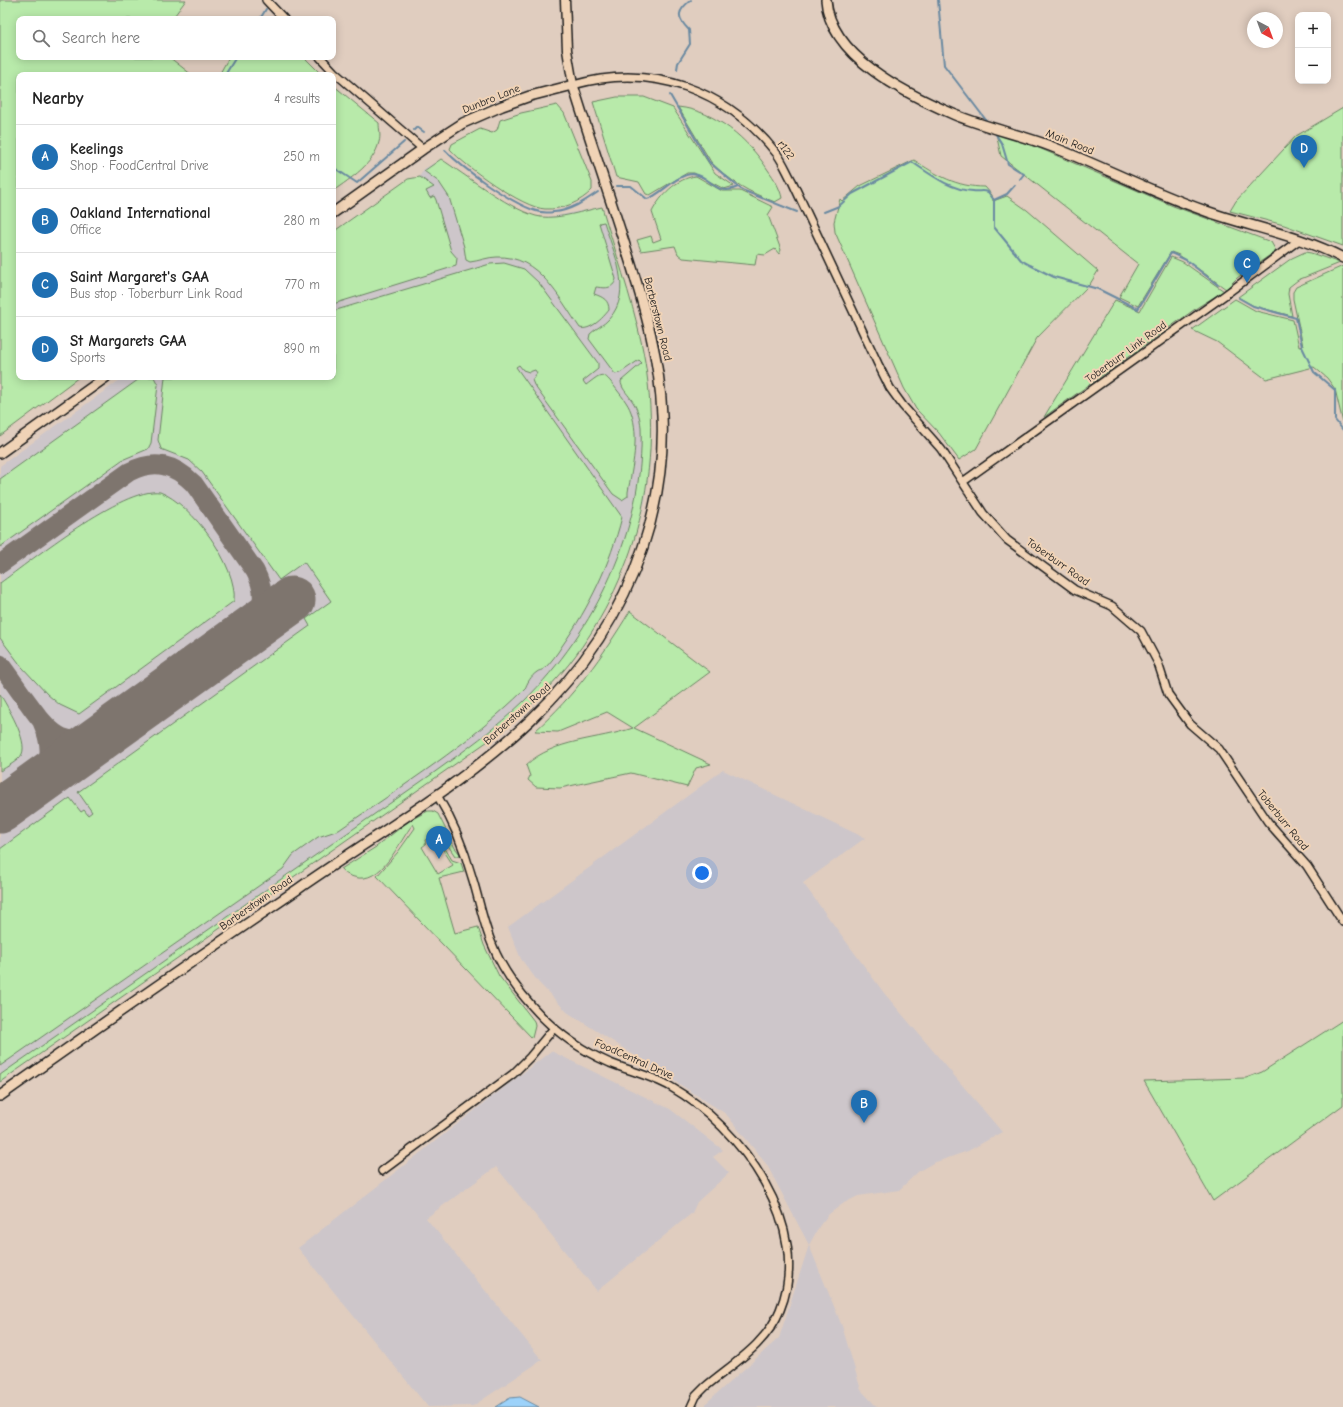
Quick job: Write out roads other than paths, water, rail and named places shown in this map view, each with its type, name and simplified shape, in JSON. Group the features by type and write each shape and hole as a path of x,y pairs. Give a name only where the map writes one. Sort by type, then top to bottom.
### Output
{"main road":[{"name":"Main Road","path":"826,0 829,15 839,36 857,57 869,67 896,84 953,114 1050,146 1201,210 1239,223 1299,240 1343,258"},
{"name":"Dunbro Lane","path":"336,211 423,149 463,123 530,96 573,85"},
{"name":"Barberstown Road","path":"0,1096 311,879 437,795 486,759 536,716 578,671 600,640 630,584 647,536 654,508 662,445 662,415 654,343 611,198 573,85"},
{"path":"0,453 102,380"}],"street":[{"path":"266,0 281,16"},
{"path":"565,0 567,50 573,85"},
{"path":"323,60 334,72"},
{"path":"336,74 423,149"},
{"name":"r122","path":"573,85 613,77 652,78 678,83 705,94 729,108 758,132 778,156 792,181 878,364"},
{"name":"Toberburr Link Road","path":"964,481 1225,295 1299,240"},
{"name":"Toberburr Road","path":"878,364 890,388 903,406 942,449 964,481 983,513 1008,540 1076,590 1112,606 1141,631 1158,663 1168,694 1190,724 1219,749 1268,822 1307,866 1343,922"},
{"name":"FoodCentral Drive","path":"437,795 456,830 470,868 491,943 498,957 524,998 554,1028 579,1047 609,1062 671,1087 708,1113 742,1149 772,1196 781,1219 786,1239 788,1260 787,1286 780,1311 762,1340 696,1396 691,1407"},
{"path":"382,1171 513,1074 530,1057 554,1028"}],"water":[{"path":"520,1397 539,1407 496,1407 510,1398"}],"waterway":[{"path":"677,69 678,63 690,44 689,30 680,18 680,14 683,8 691,0"},
{"path":"938,0 944,65 989,124"},
{"path":"262,16 266,9"},
{"path":"227,72 234,60"},
{"path":"670,95 709,162 742,190 797,212"},
{"path":"414,130 417,127 424,132"},
{"path":"995,133 1002,144 1008,164 1024,174 1020,179"},
{"path":"336,169 357,183 404,142"},
{"path":"445,150 486,184 511,199 538,212 549,213 566,210 583,202 598,192"},
{"path":"824,212 839,206 852,194 912,162 948,185 965,190 988,192 994,200 994,227 1021,260 1054,277 1098,289 1138,309 1171,253 1186,260 1218,285"},
{"path":"617,186 631,186 647,199 657,194 680,177 693,174 699,175 718,188 724,190 730,190 738,187"},
{"path":"994,200 1007,194 1015,185"},
{"path":"1239,298 1253,306 1296,318 1302,347 1314,372 1335,390 1335,420 1343,430"}],"place":[{"name":"St Margarets GAA","path":"1304,168"},
{"name":"Saint Margaret's GAA","path":"1247,283"},
{"name":"Keelings","path":"439,859"},
{"name":"Oakland International","path":"864,1123"}]}
